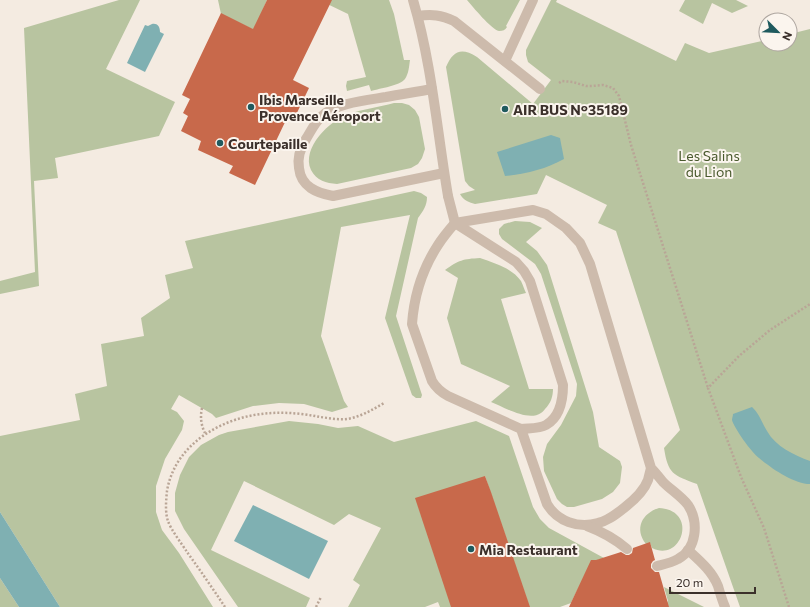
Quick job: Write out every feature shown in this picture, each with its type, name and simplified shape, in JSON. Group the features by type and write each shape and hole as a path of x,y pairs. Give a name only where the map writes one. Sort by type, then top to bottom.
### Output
{"street":[{"path":"414,0 426,53 444,173 455,222 516,262 524,271 530,282 563,385 563,396 561,406 555,416 546,425 521,429 448,396 441,392 432,381 412,324 413,315 421,280 425,270 438,246 455,222 533,210 546,214 566,228 580,243 590,264 651,468 663,482 687,504 693,515 695,528 694,540 688,550 680,559 669,564 657,566"},
{"path":"505,62 533,0"},
{"path":"418,16 443,16 454,21 540,89"},
{"path":"432,89 362,101 333,108 322,116 302,146 298,161 299,174 312,190 333,196 444,173"},
{"path":"521,429 547,504 551,511 565,521 585,525 598,523 612,517 630,503 640,492 648,481 651,468"},
{"path":"585,525 615,539 627,549"},
{"path":"688,550 700,560 709,571 717,585 725,607"}],"path":[{"path":"540,89 550,89 562,80 586,86 603,85 613,88 619,96 631,145 708,388 741,477 764,528 789,607"},
{"path":"708,388 739,356 770,330 810,304"},
{"path":"225,607 168,521 166,500 169,481 177,461 191,445 205,433 221,425 245,417 278,413 348,419 368,412 384,403"},
{"path":"202,408 200,415 205,433"},
{"path":"316,607 321,597"}],"green space":[{"path":"119,0 140,0 106,69 175,102 159,136 55,158 58,178 34,181 39,286 0,294 0,281 35,272 24,28"},
{"path":"218,0 267,0 254,30 221,14"},
{"path":"319,0 389,0 394,14 404,60 410,60 405,79 394,85 371,91 369,85 347,91 347,81 366,77 348,14"},
{"path":"467,0 520,0 506,26 507,27 504,30 499,31 487,22"},
{"name":"Les Salins du Lion","path":"551,0 557,0 556,2 676,61 685,43 709,53 758,42 758,52 798,52 798,32 810,29 810,607 740,607 697,484 677,476 667,463 664,448 680,430 616,231 598,223 607,205 546,175 537,194 475,204 463,198 460,194 475,190 465,181 446,67 452,57 458,52 466,52 471,54 477,57 533,104 551,80 528,62 526,50"},
{"path":"685,0 736,0 748,6 732,13 712,3 703,24 679,11"},
{"path":"394,103 409,105 415,110 419,117 425,149 418,164 411,168 337,184 326,182 313,174 309,162 310,153 319,136 326,129 334,122 349,114"},
{"path":"414,191 427,197 427,200 418,218 396,316 422,395 421,398 416,398 412,395 385,318 410,215 341,227 321,336 344,401 348,407 332,412 304,404 279,403 253,406 216,418 212,414 179,395 171,409 177,412 184,421 182,430 165,459 156,486 156,512 162,530 179,553 213,607 60,607 0,512 0,436 80,420 75,394 107,386 101,344 144,336 141,318 170,298 165,275 193,268 185,241"},
{"path":"515,221 530,222 542,228 526,242 537,251 547,265 593,412 599,447 620,461 622,467 620,483 613,492 602,499 574,507 567,507 557,499 544,471 543,457 547,444 561,425 576,396 577,384 541,274 535,264 502,239 499,234 499,229 504,224"},
{"path":"480,258 508,269 521,281 526,293 501,299 529,389 553,389 549,404 542,412 536,415 530,416 516,413 491,402 510,386 461,364 447,318 458,278 445,270 461,261"},
{"path":"289,421 338,428 358,426 394,442 476,421 509,436 533,507 540,519 549,528 604,558 591,562 571,603 560,607 519,607 527,600 485,476 451,607 440,607 438,602 425,607 348,607 360,585 353,580 381,528 349,514 334,525 244,481 211,550 310,598 306,607 238,607 184,529 175,511 175,493 180,475 189,457 201,445 219,435 228,432"},
{"path":"659,508 671,511 679,517 682,525 682,534 678,542 671,548 663,551 652,548 650,543 646,544 642,538 640,527 644,518 648,514"},
{"path":"0,578 19,607 0,607"},
{"path":"664,587 704,607 664,607 668,601"}],"water":[{"path":"152,24 158,25 160,32 164,34 145,72 127,63 145,25 148,26"},
{"path":"551,135 560,138 564,159 550,166 521,174 505,176 497,152"},
{"path":"752,407 759,415 765,428 775,442 792,453 810,461 810,484 797,481 776,471 759,458 748,446 733,424 732,419 733,414"},
{"path":"253,505 328,541 309,579 234,541"},
{"path":"0,512 60,607 19,607 0,578"}],"building":[{"path":"267,0 332,0 293,80 309,88 293,121 287,118 255,185 229,173 233,166 198,150 201,141 181,131 188,116 183,113 190,99 182,95 221,13 253,29"},
{"name":"Mia Restaurant","path":"485,476 530,607 451,607 415,498"},
{"path":"650,542 655,560 651,564 651,568 655,572 659,572 669,607 569,607 591,560 596,560 621,552 629,555 632,553 633,548"}],"place":[{"name":"Ibis Marseille Provence Aéroport","path":"251,107"},
{"name":"AIR BUS N°35189","path":"505,109"},
{"name":"Courtepaille","path":"220,143"},
{"name":"Mia Restaurant","path":"471,549"}]}
